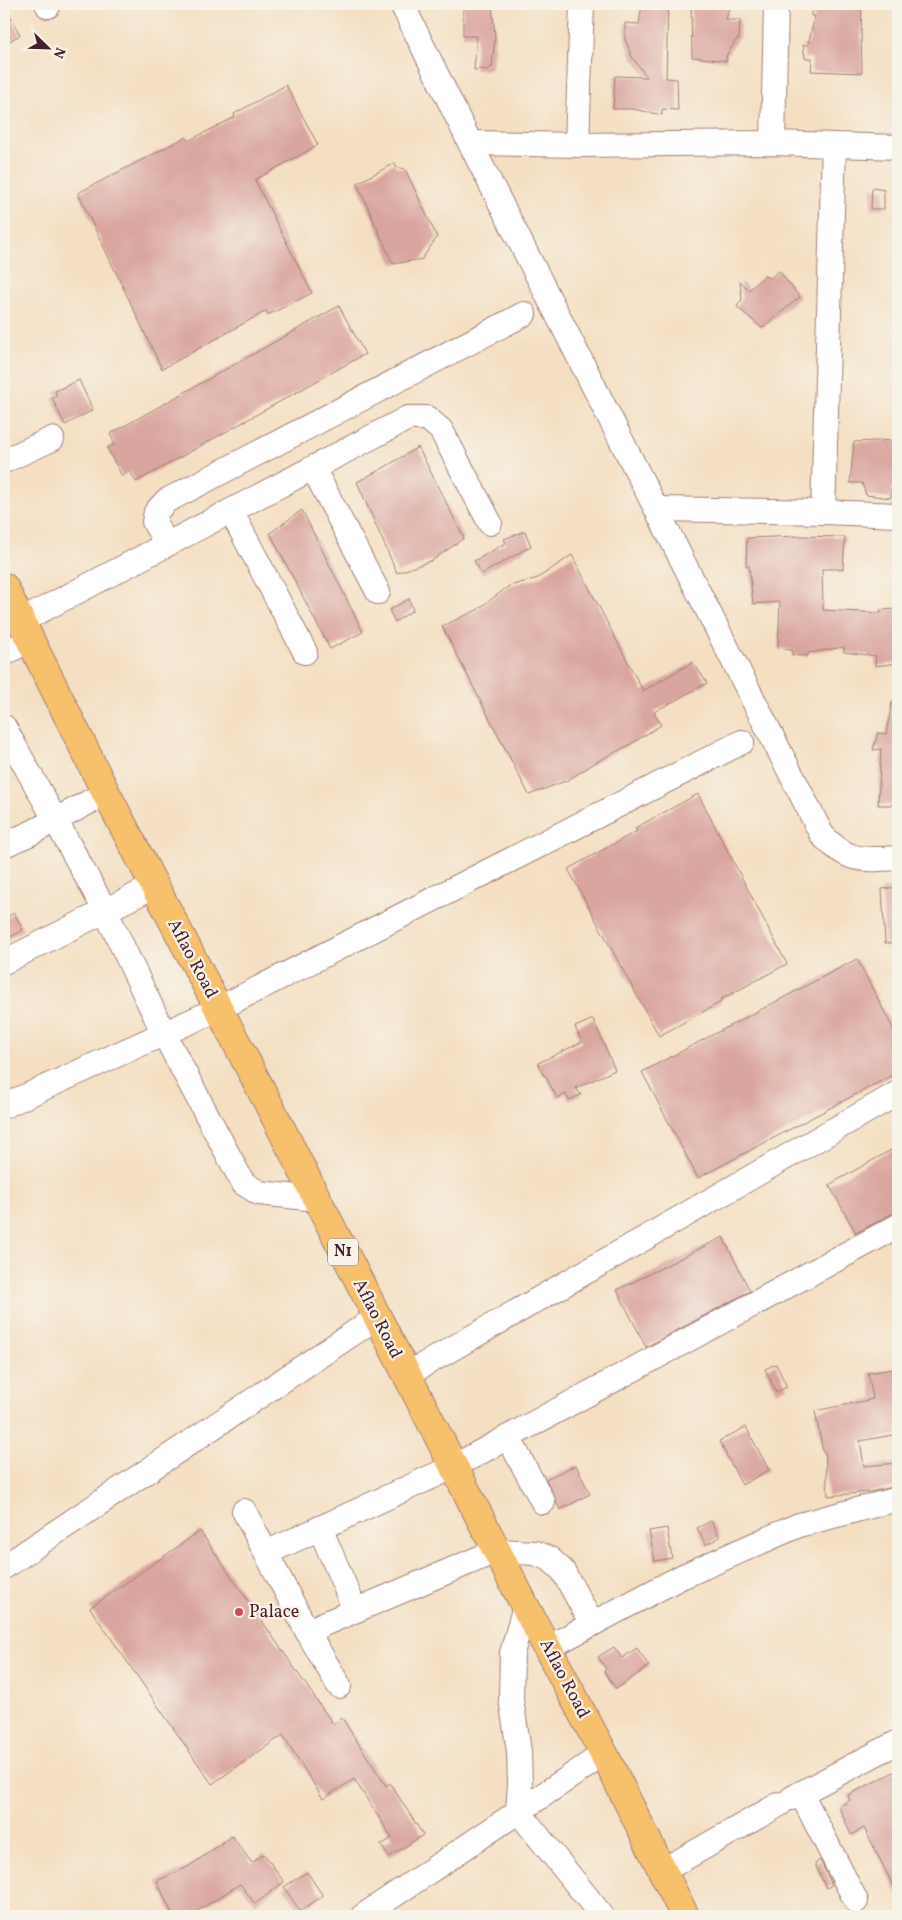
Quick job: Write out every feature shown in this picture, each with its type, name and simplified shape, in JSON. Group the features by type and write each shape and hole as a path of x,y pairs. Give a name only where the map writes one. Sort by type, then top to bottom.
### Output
{"highway":[{"name":"Aflao Road","path":"4,587 106,793 317,1199 524,1606 604,1754 685,1916"}],"street":[{"path":"402,4 470,143 658,509 822,835 832,845 862,860 898,858"},
{"path":"577,145 582,4"},
{"path":"773,143 776,4"},
{"path":"470,143 577,145 773,143 898,147"},
{"path":"824,512 834,146"},
{"path":"167,544 154,522 156,512 166,501 524,314"},
{"path":"4,654 25,630 167,544 408,418 427,418 441,430 490,523"},
{"path":"4,461 52,439"},
{"path":"313,468 378,592"},
{"path":"658,509 898,515"},
{"path":"231,510 305,652"},
{"path":"4,727 105,910 164,1034 243,1183 259,1193 317,1199"},
{"path":"4,1106 218,1009 742,742"},
{"path":"4,845 31,833 106,793"},
{"path":"4,962 154,886"},
{"path":"406,1375 898,1093"},
{"path":"266,1553 453,1467 898,1226"},
{"path":"4,1567 376,1318"},
{"path":"508,1437 543,1502"},
{"path":"547,1648 681,1577 799,1525 898,1500"},
{"path":"244,1511 307,1631 339,1686"},
{"path":"320,1528 355,1610"},
{"path":"307,1631 496,1550 535,1553 550,1559 563,1571 592,1624"},
{"path":"524,1606 512,1654 511,1699 519,1751 520,1784 518,1811 602,1916"},
{"path":"662,1871 791,1798 898,1742"},
{"path":"363,1916 604,1754"},
{"path":"791,1798 856,1900"}],"building":[{"path":"4,4 20,35 4,44"},
{"path":"463,4 492,4 495,36 492,67 486,70 474,70 477,36 463,36"},
{"path":"642,4 668,4 666,78 677,79 678,110 662,109 662,115 633,109 613,109 615,76 647,77 632,57 625,39 625,23 639,24"},
{"path":"691,4 730,4 726,20 740,20 739,39 737,39 726,56 727,61 692,57"},
{"path":"812,4 862,4 862,73 811,71 812,58 805,58 803,45 808,45 815,16 811,16"},
{"path":"286,85 318,145 255,180 312,293 268,315 266,311 162,369 78,193 186,137 188,141 235,117 234,114"},
{"path":"395,163 396,167 405,169 437,237 422,259 393,264 357,183"},
{"path":"872,188 884,190 884,209 871,209"},
{"path":"779,271 800,297 762,328 737,307 742,299 740,281 749,290 764,276 770,278"},
{"path":"339,306 365,354 136,482 130,471 122,476 107,448 115,444 110,434"},
{"path":"79,380 93,410 65,425 52,398 57,396 55,391"},
{"path":"898,440 898,487 891,488 891,498 866,495 862,483 850,483 854,442"},
{"path":"418,447 464,538 433,560 397,573 357,482"},
{"path":"302,510 363,632 330,649 270,533"},
{"path":"525,531 531,546 482,574 474,561 506,543 504,539"},
{"path":"845,537 843,569 822,569 823,610 881,613 881,610 898,609 898,663 875,666 876,656 844,652 844,647 808,653 808,656 792,655 792,650 778,648 780,604 779,602 753,604 749,566 746,566 747,538"},
{"path":"572,555 643,691 693,662 707,683 654,712 661,725 568,780 529,795 442,626 477,610 509,586 538,578"},
{"path":"409,599 413,610 395,622 389,610"},
{"path":"892,702 898,703 898,805 878,805 881,749 873,750 878,733 886,734"},
{"path":"698,794 787,964 659,1036 568,869 637,831 635,828"},
{"path":"898,887 898,943 885,943 882,889"},
{"path":"14,913 23,930 4,941 4,919"},
{"path":"857,959 898,1038 898,1072 698,1178 642,1072"},
{"path":"593,1019 615,1070 576,1088 581,1095 569,1100 566,1094 557,1098 538,1063 582,1042 575,1027"},
{"path":"898,1146 898,1212 856,1233 829,1185"},
{"path":"723,1237 750,1291 646,1347 617,1290"},
{"path":"776,1364 787,1387 776,1392 765,1369"},
{"path":"898,1368 898,1434 860,1441 864,1466 898,1463 898,1486 869,1492 828,1496 825,1452 823,1452 815,1411 873,1399 868,1373"},
{"path":"746,1427 769,1470 742,1485 719,1441"},
{"path":"576,1465 590,1494 560,1510 546,1479"},
{"path":"711,1521 720,1537 706,1545 697,1528"},
{"path":"667,1528 672,1558 655,1561 649,1531"},
{"path":"200,1531 333,1724 342,1718 386,1786 390,1783 423,1835 389,1857 381,1845 392,1838 354,1779 323,1799 283,1735 212,1784 90,1608"},
{"path":"614,1647 622,1658 637,1648 649,1666 616,1689 604,1671 606,1669 598,1657"},
{"path":"898,1770 898,1895 864,1828 851,1835 839,1807 850,1800 848,1795"},
{"path":"232,1836 252,1863 264,1854 284,1882 255,1904 240,1884 196,1912 187,1916 173,1916 157,1881 188,1867"},
{"path":"820,1860 832,1885 826,1888 815,1864"},
{"path":"307,1872 323,1896 300,1911 284,1887"}],"place":[{"name":"Palace","path":"239,1612"}]}
